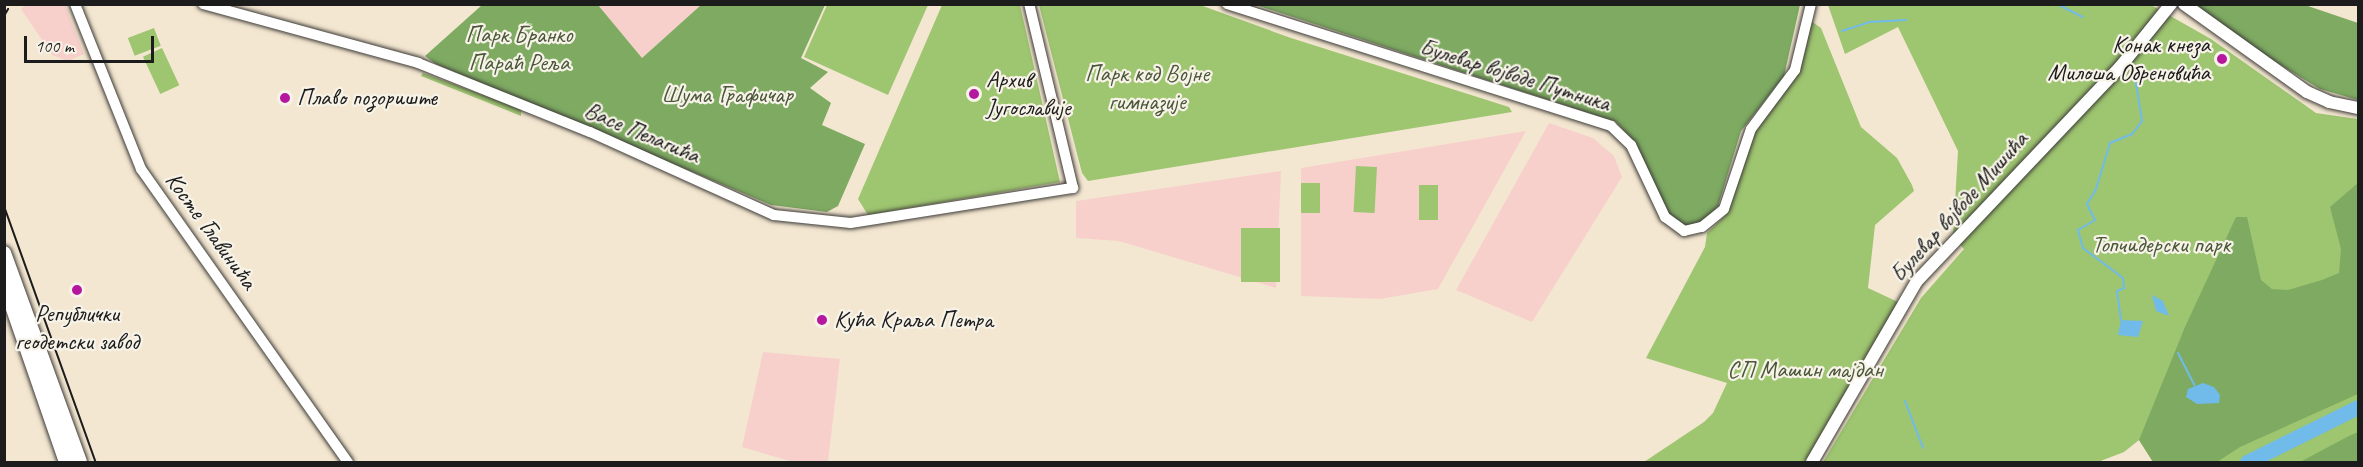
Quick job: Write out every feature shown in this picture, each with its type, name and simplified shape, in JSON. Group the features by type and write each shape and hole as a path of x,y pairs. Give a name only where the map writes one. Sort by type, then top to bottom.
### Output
{"main road":[{"name":"Булевар војводе Мишића","path":"1812,462 1917,281 2132,53 2171,4"},
{"path":"2184,4 2307,92 2325,101 2358,108"},
{"path":"4,253 80,462"},
{"path":"4,283 66,462"}],"street":[{"name":"Косте Главинића","path":"75,4 141,169 348,462"},
{"name":"Васе Пелагића","path":"203,4 418,63 590,132 774,215 857,223 1073,188 1029,4"},
{"name":"Булевар војводе Путника","path":"1227,4 1611,126 1631,145 1665,217 1679,230 1688,231 1715,220 1724,209 1750,129 1795,70 1811,4"}],"shaded area":[{"path":"25,5 65,5 84,54 68,61 52,55 21,9"},
{"path":"598,5 701,5 642,58"},
{"path":"1549,123 1593,138 1614,156 1622,177 1532,322 1456,290"},
{"path":"1526,131 1438,289 1380,299 1301,296 1301,168"},
{"path":"1281,171 1276,288 1119,241 1076,238 1076,201"},
{"path":"763,352 840,359 828,462 793,462 742,447"}],"green space":[{"name":"Шума Графичар","path":"482,5 598,5 642,58 701,5 825,5 801,58 828,72 810,88 831,103 822,125 865,144 838,206 827,212 771,205 436,64 425,56"},
{"path":"827,5 928,5 888,95 804,57"},
{"path":"942,5 1020,5 1060,182 868,215 858,199"},
{"name":"Парк код Војне гимназије","path":"1039,5 1200,5 1291,38 1509,107 1512,112 1088,181 1082,173"},
{"path":"1256,5 1800,5 1784,76 1741,131 1718,206 1705,220 1688,226 1672,220 1631,138 1616,122"},
{"name":"Топчидерски парк","path":"1828,5 2151,5 2211,39 2316,113 2358,119 2358,462 2153,462 2139,440 2124,452 2098,462 1823,462 1921,298 1964,249 1953,237 1958,151 1898,27 1845,54"},
{"path":"2191,5 2305,5 2358,23 2358,100 2320,89 2214,24"},
{"name":"СП Машин мајдан","path":"1811,21 1821,28 1861,127 1897,158 1914,191 1875,225 1868,288 1898,302 1807,462 1644,462 1704,422 1713,413 1727,383 1646,358 1705,247 1707,233 1726,215 1756,127 1797,75"},
{"path":"154,28 161,46 135,56 128,38"},
{"path":"162,48 179,85 160,94 143,57"},
{"path":"423,73 521,109 521,116 421,76"},
{"path":"1356,166 1377,167 1375,213 1354,212"},
{"path":"1301,183 1320,183 1320,213 1301,213"},
{"path":"2358,183 2358,394 2240,447 2217,462 2153,462 2139,440 2185,327 2236,217 2247,217 2261,280 2272,289 2288,290 2339,273 2341,249 2330,207"},
{"path":"1419,185 1438,185 1438,220 1419,220"},
{"path":"1241,228 1280,228 1280,282 1241,282"},
{"path":"2358,432 2358,462 2300,462 2349,436"}],"water":[{"path":"2152,295 2163,301 2169,316 2156,311"},
{"path":"2121,320 2143,321 2138,337 2118,335"},
{"path":"2203,383 2214,387 2220,395 2219,403 2197,404 2186,397 2188,389"}],"waterway":[{"path":"2057,4 2083,17"},
{"path":"1842,31 1869,22 1906,20"},
{"path":"2121,320 2117,291 2124,288 2123,278 2083,248 2078,230 2095,220 2087,204 2096,189 2110,143 2132,134 2142,121 2136,82"},
{"path":"2178,353 2194,385"},
{"path":"1905,401 1923,448"},
{"path":"2247,462 2358,407"}],"tram line":[{"path":"4,205 96,462"}],"railway":[{"path":"4,16 11,4"}],"place":[{"name":"Конак кнеза Милоша Обреновића","path":"2222,59"},
{"name":"Архив Југославије","path":"974,94"},
{"name":"Плаво позориште","path":"285,98"},
{"name":"Републички геодетски завод","path":"77,290"},
{"name":"Кућа Краља Петра","path":"822,320"}],"park label":[{"name":"Парк Бранко Параћ Реља","path":"519,49"}]}
